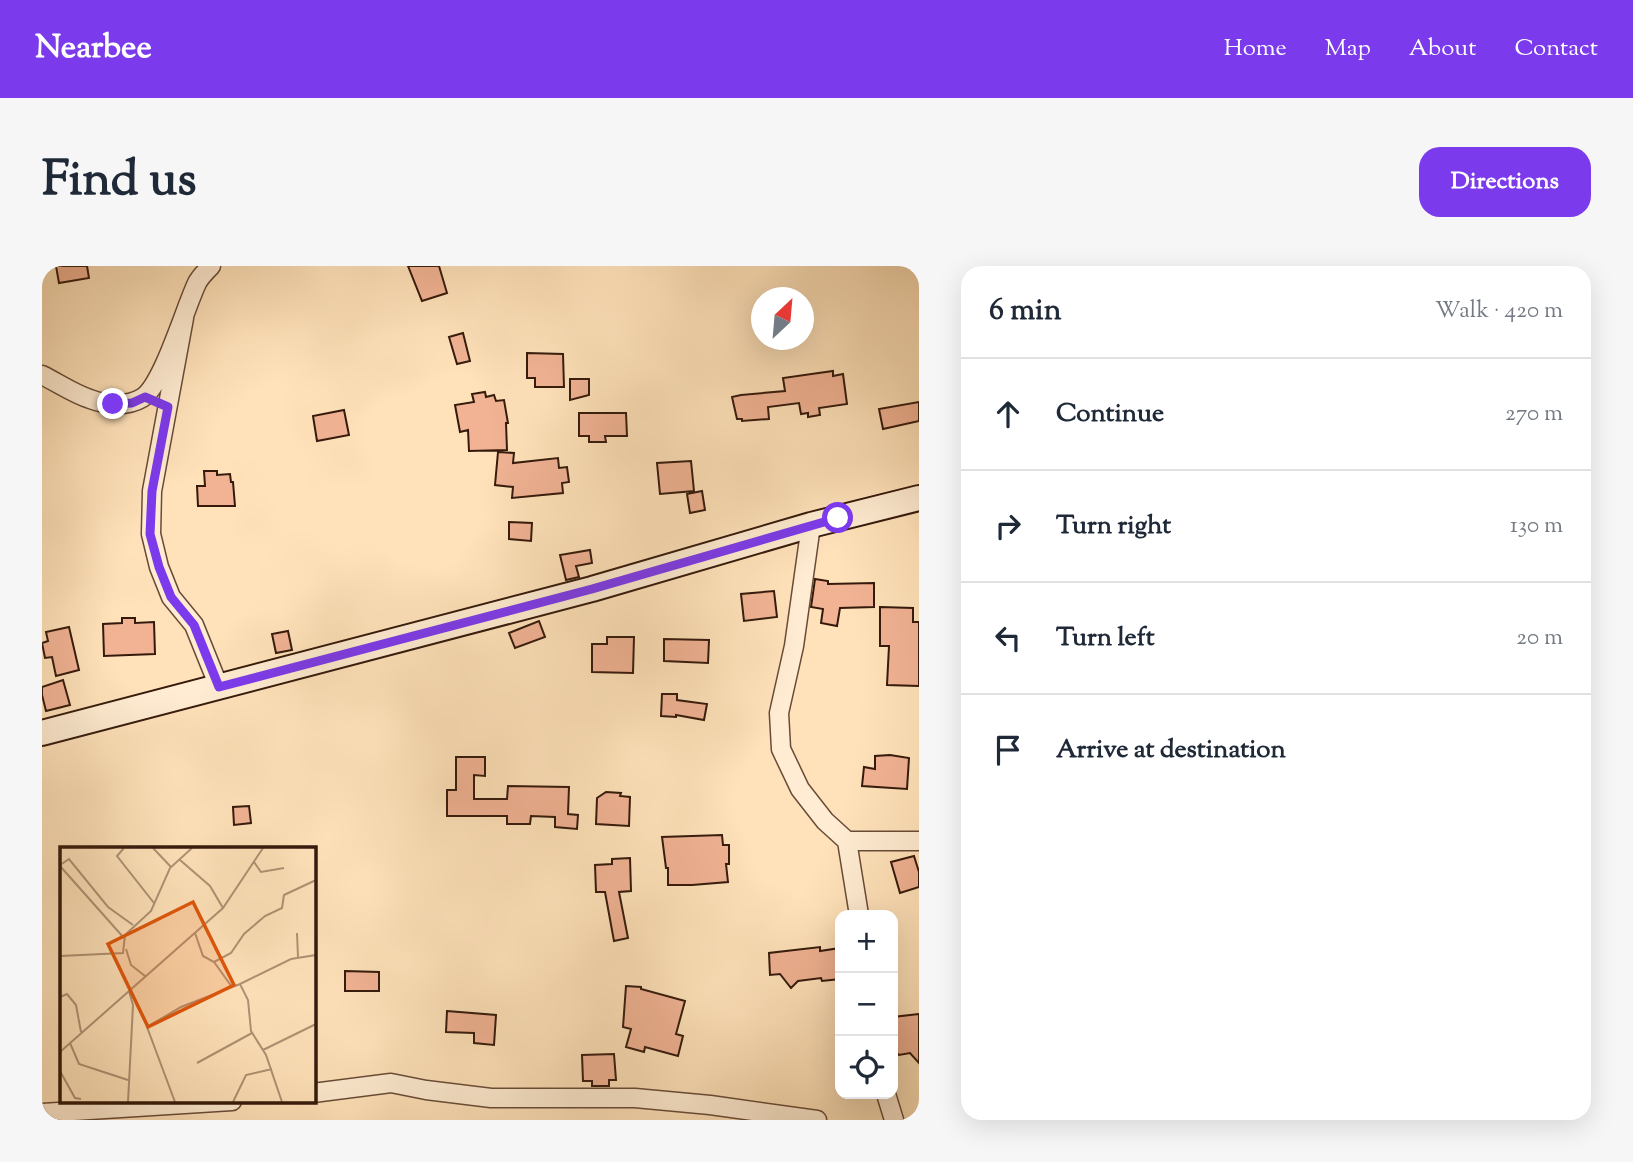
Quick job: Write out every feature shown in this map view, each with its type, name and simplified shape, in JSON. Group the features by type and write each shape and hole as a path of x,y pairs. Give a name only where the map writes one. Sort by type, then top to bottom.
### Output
{"street":[{"path":"211,266 196,273 184,318 152,491 150,534 171,597 194,625 219,687"},
{"path":"42,375 90,399 113,404 132,403 145,397 151,390 184,318"},
{"path":"145,397 168,407"},
{"path":"42,733 592,589 811,525 919,498"},
{"path":"811,525 794,646 779,713 781,749 800,789 825,821 847,841 858,910"},
{"path":"847,841 919,841"},
{"path":"315,1093 391,1083 491,1098 635,1098 817,1120"},
{"path":"888,1099 894,1120"},
{"path":"42,1113 216,1102"}],"building":[{"path":"56,266 87,266 89,278 59,283"},
{"path":"408,266 439,266 447,293 422,301"},
{"path":"463,333 470,361 457,364 449,337"},
{"path":"527,353 563,354 564,387 535,387 535,378 527,378"},
{"path":"833,371 833,376 843,374 847,404 819,408 820,415 808,417 808,413 801,414 799,403 768,407 769,419 737,419 732,397 785,391 783,378"},
{"path":"570,379 589,379 589,395 570,400"},
{"path":"485,392 486,397 494,395 496,401 504,400 508,423 507,450 469,451 468,430 460,432 455,405 474,402 472,394"},
{"path":"919,402 919,421 883,429 879,409"},
{"path":"344,410 349,435 317,441 313,416"},
{"path":"579,413 626,413 627,436 605,436 606,442 589,442 589,436 579,436"},
{"path":"498,452 514,453 513,463 558,458 559,468 567,467 569,482 562,483 563,493 512,498 513,487 495,485"},
{"path":"691,461 694,491 660,494 657,463"},
{"path":"204,471 217,471 217,475 230,474 235,506 198,506 197,486 205,486"},
{"path":"702,491 705,510 690,513 687,494"},
{"path":"509,522 532,523 531,541 509,539"},
{"path":"590,550 592,563 576,566 579,577 566,580 560,555"},
{"path":"815,579 828,581 828,584 874,583 874,607 840,608 837,626 821,623 823,609 811,607"},
{"path":"774,591 777,617 744,621 741,594"},
{"path":"880,607 913,608 913,622 919,622 919,686 887,685 889,646 880,646"},
{"path":"122,618 135,618 135,623 154,622 155,654 104,656 103,624 122,623"},
{"path":"539,621 545,637 515,648 509,633"},
{"path":"69,627 79,670 56,676 52,657 45,658 42,643 48,641 46,632"},
{"path":"288,631 292,650 276,653 272,634"},
{"path":"607,637 634,637 633,673 592,672 592,644 607,644"},
{"path":"664,639 709,640 708,663 664,661"},
{"path":"63,680 70,705 46,711 42,687"},
{"path":"662,694 677,694 677,700 707,704 704,720 676,715 661,716"},
{"path":"875,756 909,758 907,789 862,786 864,767 875,769"},
{"path":"456,757 485,757 485,776 474,775 474,799 507,799 508,786 569,787 568,814 578,815 577,829 555,827 555,817 531,816 530,824 507,824 507,816 447,816 447,790 456,790"},
{"path":"606,792 630,797 629,826 596,824 597,798"},
{"path":"249,806 251,823 234,825 233,807"},
{"path":"722,835 723,845 729,845 729,864 726,864 728,882 668,885 668,868 662,837"},
{"path":"914,856 919,872 919,887 900,893 891,862"},
{"path":"630,858 631,891 619,892 628,938 614,941 605,892 596,892 595,865 612,864 612,859"},
{"path":"820,947 820,951 835,949 835,980 822,981 821,978 798,981 791,988 780,974 770,975 769,953"},
{"path":"345,971 379,972 379,991 345,991"},
{"path":"626,986 641,987 685,1001 676,1034 683,1036 678,1056 645,1047 644,1052 626,1047 631,1029 623,1027"},
{"path":"447,1011 496,1015 494,1045 474,1043 474,1033 446,1032"},
{"path":"919,1014 919,1063 910,1053 898,1054 898,1016"},
{"path":"614,1054 616,1080 609,1080 609,1086 592,1086 592,1081 583,1081 582,1055"}],"route":[{"path":"113,404 132,403 145,397 168,407 152,491 150,534 171,597 194,625 219,687 592,589 838,518"}]}
